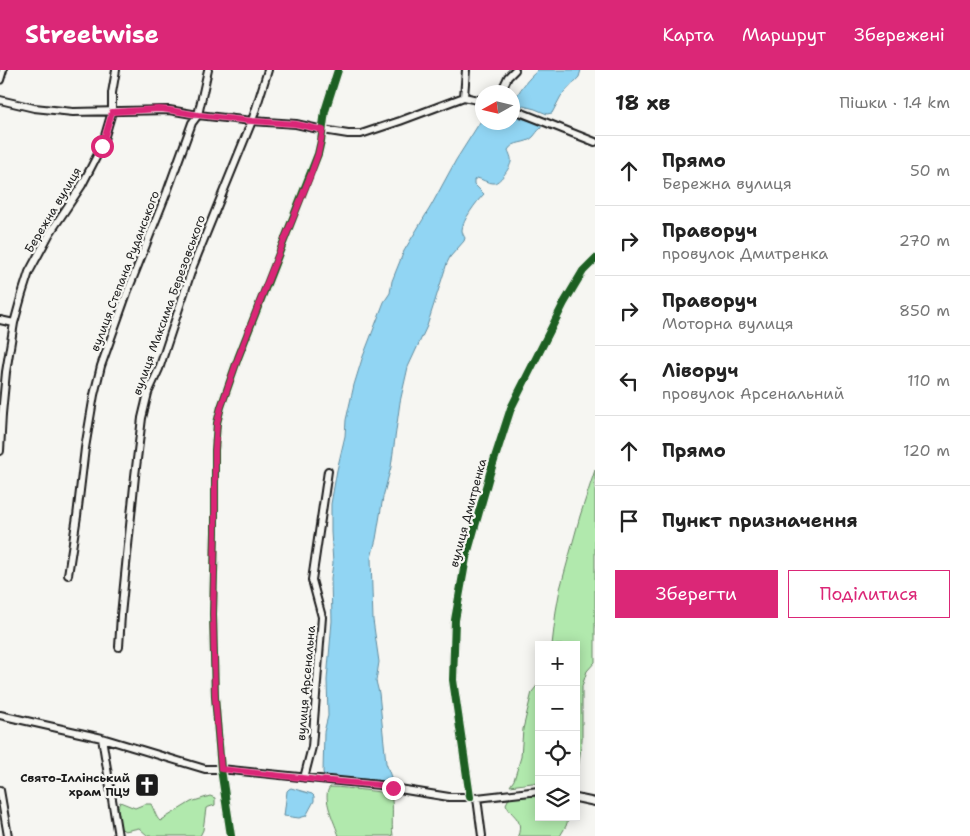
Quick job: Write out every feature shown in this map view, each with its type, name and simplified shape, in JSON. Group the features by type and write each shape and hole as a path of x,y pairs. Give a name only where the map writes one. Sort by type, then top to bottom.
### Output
{"street":[{"path":"0,80 3,70"},
{"name":"Бережна вулиця","path":"0,451 3,406 14,323 30,272 50,233 82,184 102,146 112,112 112,92 116,70"},
{"name":"вулиця Степана Руданського","path":"68,575 85,448 101,366 126,293 167,192 192,123 198,115 208,70"},
{"name":"вулиця Максима Березовського","path":"119,647 134,485 142,418 148,393 159,370 193,266 252,121 268,70"},
{"path":"231,836 221,769 215,697 213,614 217,423 238,358 318,154 325,111 338,70"},
{"path":"464,97 466,70"},
{"path":"504,85 508,77 515,70"},
{"path":"0,100 34,108 74,112 159,109 252,121 296,124 348,134 361,134 400,122 464,97 475,99"},
{"path":"520,112 595,142"},
{"name":"вулиця Дмитренка","path":"482,836 473,798 453,680 455,620 466,558 511,408 564,302 583,271 595,259"},
{"path":"0,320 14,323"},
{"name":"вулиця Арсенальна","path":"304,778 312,747 322,617 312,580 328,471"},
{"path":"0,715 102,738 205,769 380,785 449,797 473,798 535,791"},
{"path":"102,738 118,836"},
{"path":"0,790 8,836"},
{"path":"580,799 595,802"}],"green space":[{"path":"595,470 595,662 587,671 582,686 582,740 580,754 580,641 552,641 560,589"},
{"path":"535,688 535,783 510,786 514,780 521,757 523,729 532,692"},
{"path":"330,787 391,794 393,836 339,836 328,803 327,797"},
{"path":"210,796 215,798 215,805 206,808 203,830 200,836 148,836 139,828 125,831 120,828 117,812 120,802 135,808 151,804 160,821 191,802"},
{"path":"535,797 535,821 568,821 560,836 518,836 518,821 506,804 509,798"}],"water":[{"path":"538,70 581,70 579,77 561,96 552,113 547,114 520,105 520,90"},
{"path":"520,118 541,125 541,128 533,137 510,147 508,150 511,159 510,165 498,181 493,183 477,178 474,180 474,184 484,194 464,222 462,230 465,238 464,241 447,263 427,326 408,367 400,402 391,467 371,558 373,620 379,662 376,681 379,693 386,763 392,780 390,783 387,783 327,777 324,776 323,772 324,732 328,716 327,680 332,621 331,504 345,436 346,420 362,359 384,302 390,293 392,281 404,251 475,130 520,130"},
{"path":"291,788 314,796 314,801 306,816 299,818 284,816 287,791"}],"cycle path":[{"path":"231,836 221,769 215,697 213,614 217,423 238,358 318,154 325,111 338,70"},
{"path":"470,797 453,680 455,620 466,558 511,408 564,303 583,271 595,259"}],"place":[{"name":"Свято-Іллінський храм ПЦУ","path":"147,785"}],"route":[{"path":"102,146 112,112 159,109 252,121 296,124 323,130 311,174 238,358 217,423 213,614 215,697 221,769 380,785 393,788"}]}
